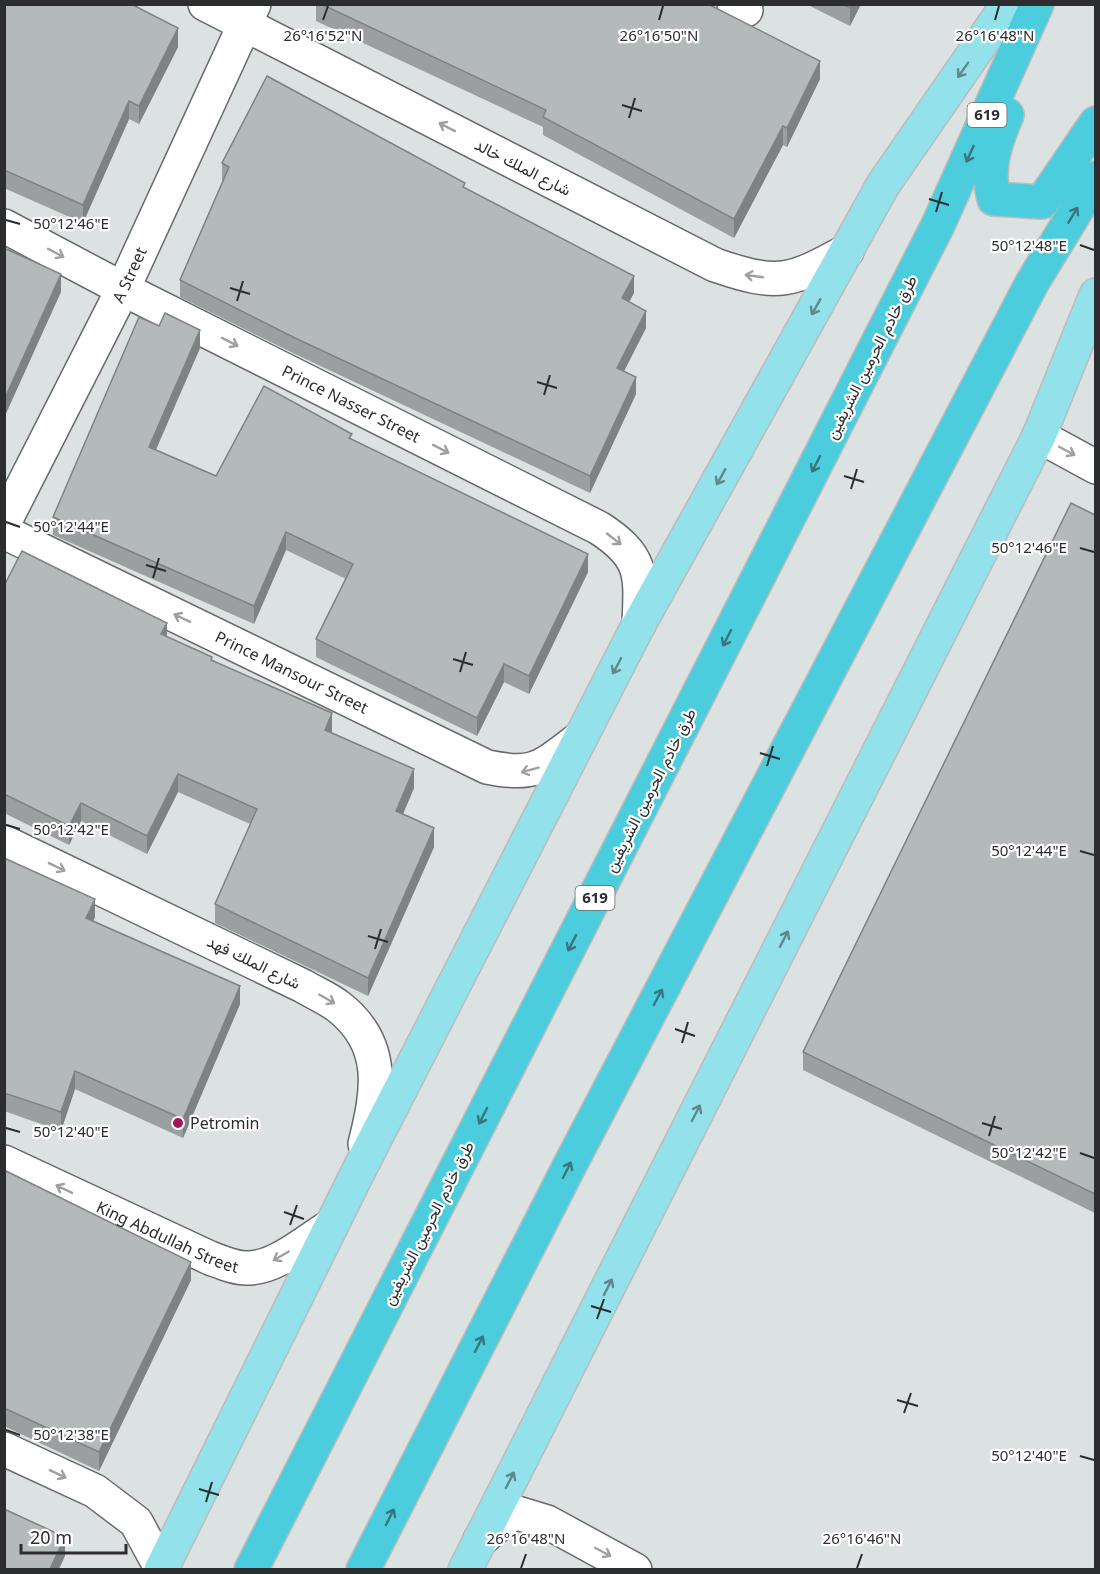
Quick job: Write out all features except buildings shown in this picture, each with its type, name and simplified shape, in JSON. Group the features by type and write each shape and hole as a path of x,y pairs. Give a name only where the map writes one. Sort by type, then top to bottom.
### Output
{"highway":[{"path":"1037,4 1030,61 999,134 989,179 994,199 1042,202 1095,123"},
{"name":"طرق خادم الحرمين الشريفين","path":"251,1569 938,225 1037,4"},
{"path":"363,1569 572,1161 1032,283 1095,178"}],"main road":[{"path":"161,1569 331,1226 639,624 883,185 1008,4"},
{"path":"465,1569 1039,436 1095,295"}],"street":[{"name":"شارع الملك خالد","path":"205,4 249,14 716,265 744,275 779,280 800,276 847,250"},
{"name":"A Street","path":"4,523 123,289 249,14"},
{"name":"Prince Nasser Street","path":"4,226 123,289 588,523 618,541 638,567 639,624"},
{"path":"1039,436 1095,466"},
{"name":"Prince Mansour Street","path":"4,532 487,766 524,773 536,769 579,739"},
{"name":"شارع الملك فهد","path":"4,842 303,986 339,1007 359,1028 372,1053 377,1076 376,1101 358,1173"},
{"name":"King Abdullah Street","path":"4,1162 210,1258 233,1266 247,1268 265,1266 331,1226"},
{"path":"4,1449 95,1491 136,1522 161,1569"},
{"path":"480,1540 514,1512 547,1522 635,1569"}],"place":[{"name":"Petromin","path":"178,1123"}]}
